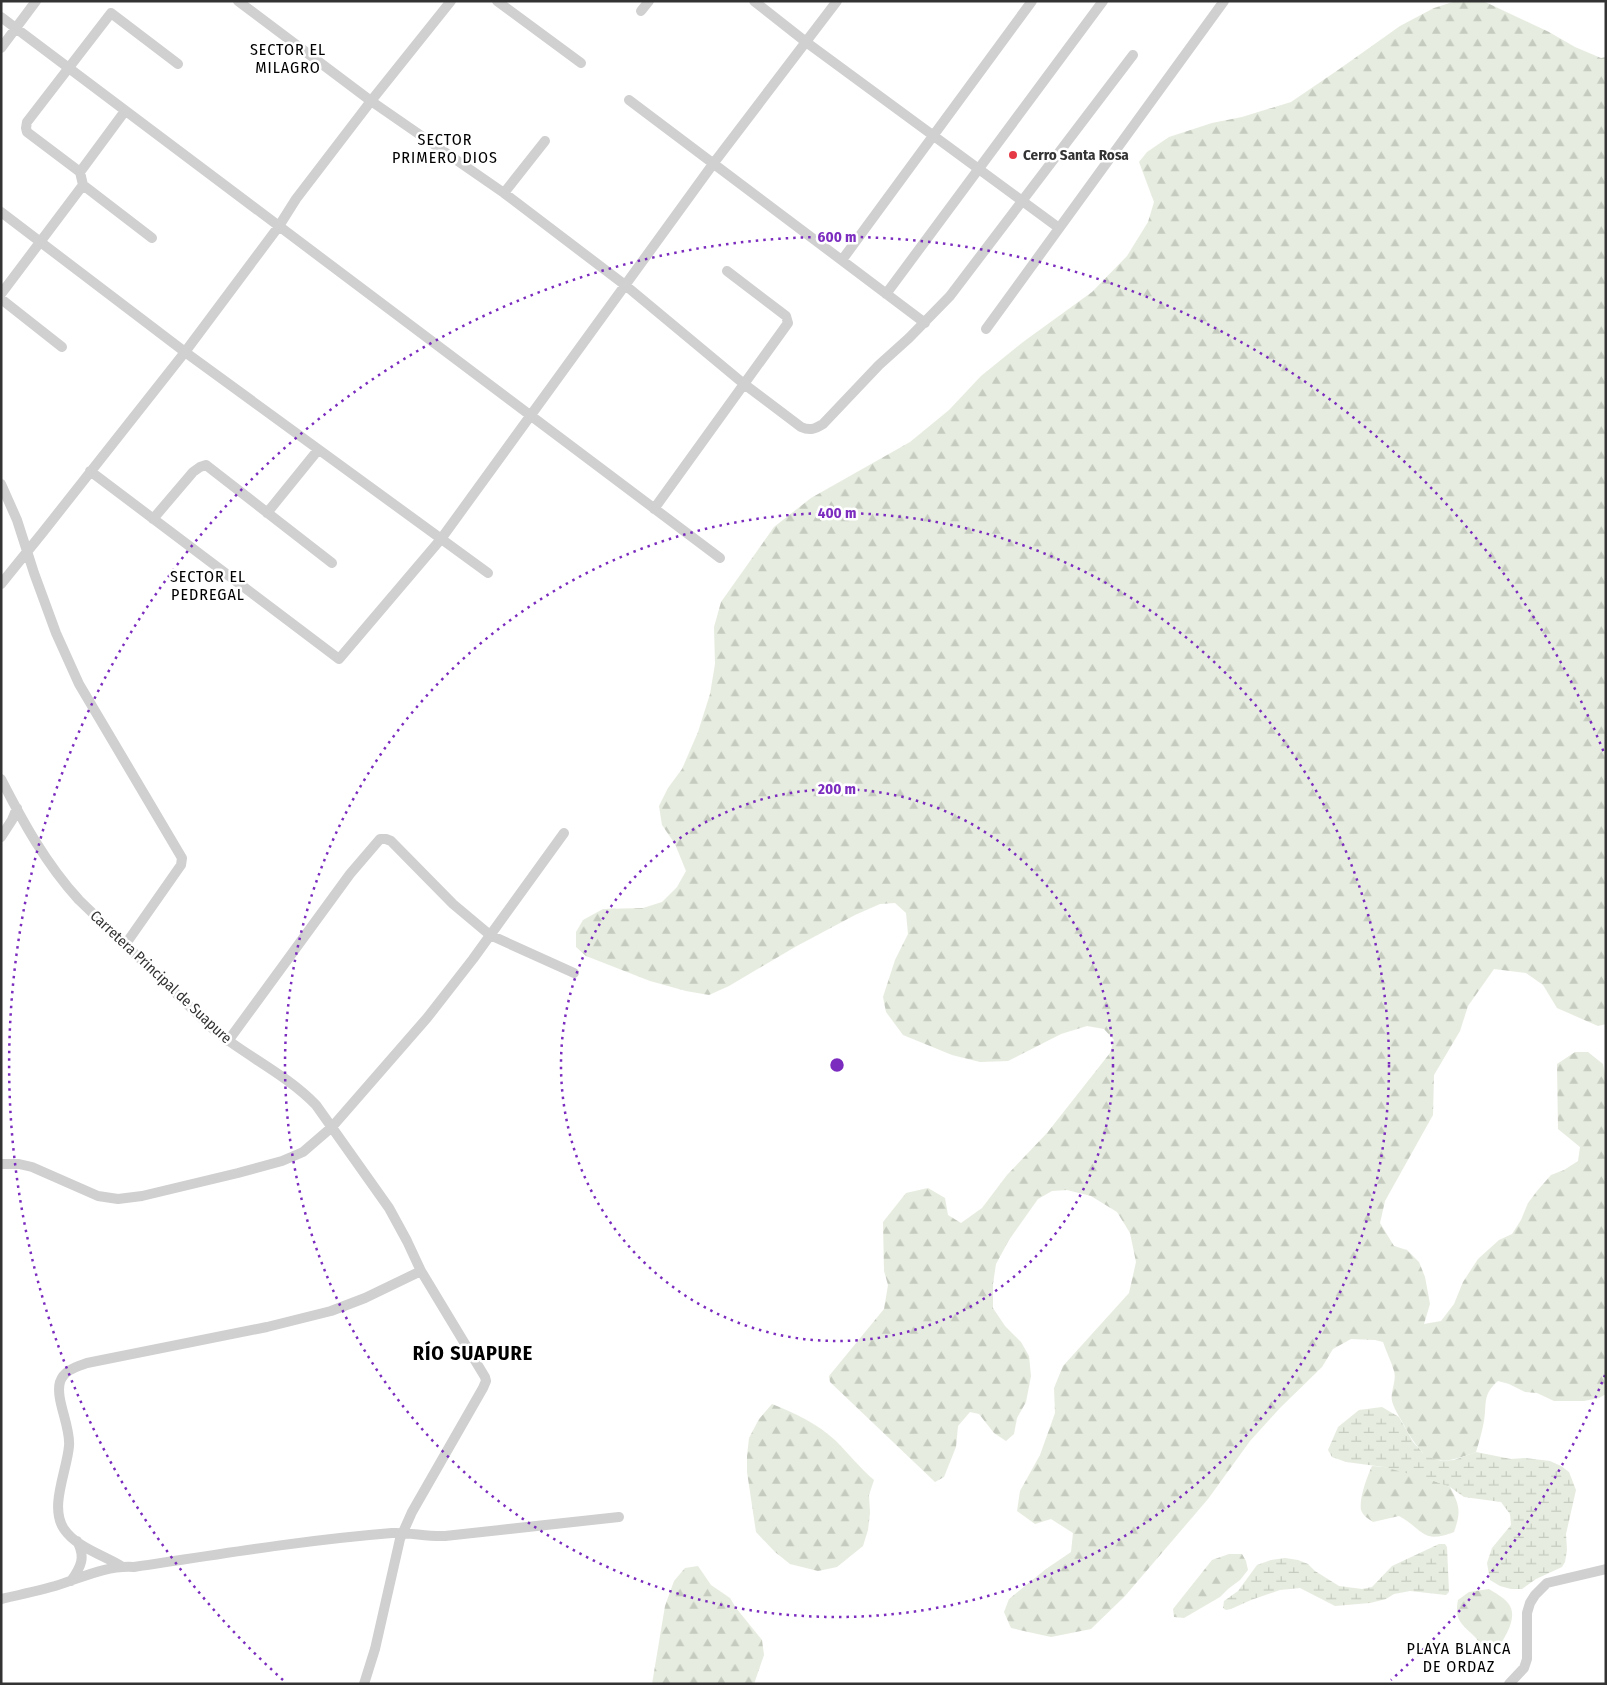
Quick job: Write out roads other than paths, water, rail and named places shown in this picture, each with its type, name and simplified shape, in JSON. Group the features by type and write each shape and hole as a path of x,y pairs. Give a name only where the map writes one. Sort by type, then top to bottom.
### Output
{"street":[{"path":"1,48 36,1"},
{"path":"238,1 371,101 504,193 625,285 744,384 801,427 808,430 815,429 823,424 879,365 925,322 965,278 1133,55"},
{"path":"1,584 185,352 279,226 296,199 451,1"},
{"path":"497,1 581,63"},
{"path":"641,11 649,1"},
{"path":"754,1 806,42 1059,228"},
{"path":"90,472 339,659 441,539 713,164 837,1"},
{"path":"886,294 1103,1"},
{"path":"986,329 1224,1"},
{"path":"842,260 934,136 1028,3"},
{"path":"152,238 83,185 80,172 27,132 26,128 28,122 111,13 178,64"},
{"path":"1,17 720,558"},
{"path":"629,100 925,322"},
{"path":"80,172 125,112"},
{"path":"504,193 546,141"},
{"path":"1,294 83,185"},
{"path":"1,212 185,352 488,574"},
{"path":"654,509 788,323 786,316 727,271"},
{"path":"1,299 62,347"},
{"path":"267,513 318,450"},
{"path":"153,519 193,472 200,466 206,465 332,563"},
{"path":"1,484 17,520 34,573 78,684 182,858 181,865 125,945"},
{"name":"Carretera Principal de Suapure","path":"1,779 47,860 79,900 228,1041 297,1086 316,1105 389,1208 407,1240 420,1271 483,1373 486,1381 402,1533 397,1547 368,1682"},
{"path":"1,837 17,808"},
{"path":"1,1165 19,1164 32,1167 98,1196 118,1199 142,1196 282,1161 303,1152 332,1127 427,1018 490,935 564,832"},
{"path":"228,1041 350,874 380,839 391,841 453,904 490,935 574,973"},
{"path":"121,1566 77,1541 64,1528 58,1514 60,1493 70,1446 70,1437 59,1387 64,1374 87,1363 331,1311 365,1298 420,1271"},
{"path":"1,1599 121,1566 134,1567 324,1539 402,1533 445,1536 619,1517"},
{"path":"71,1580 80,1565 83,1555 77,1541"},
{"path":"1509,1684 1524,1668 1527,1659 1527,1613 1534,1595 1547,1583 1606,1569"}],"place":[{"name":"Cerro Santa Rosa","path":"1013,155"}],"district":[{"name":"SECTOR EL MILAGRO","path":"288,58"},
{"name":"SECTOR PRIMERO DIOS","path":"445,148"},
{"name":"SECTOR EL PEDREGAL","path":"208,585"},
{"name":"RÍO SUAPURE","path":"473,1353"},
{"name":"PLAYA BLANCA DE ORDAZ","path":"1459,1657"}]}
